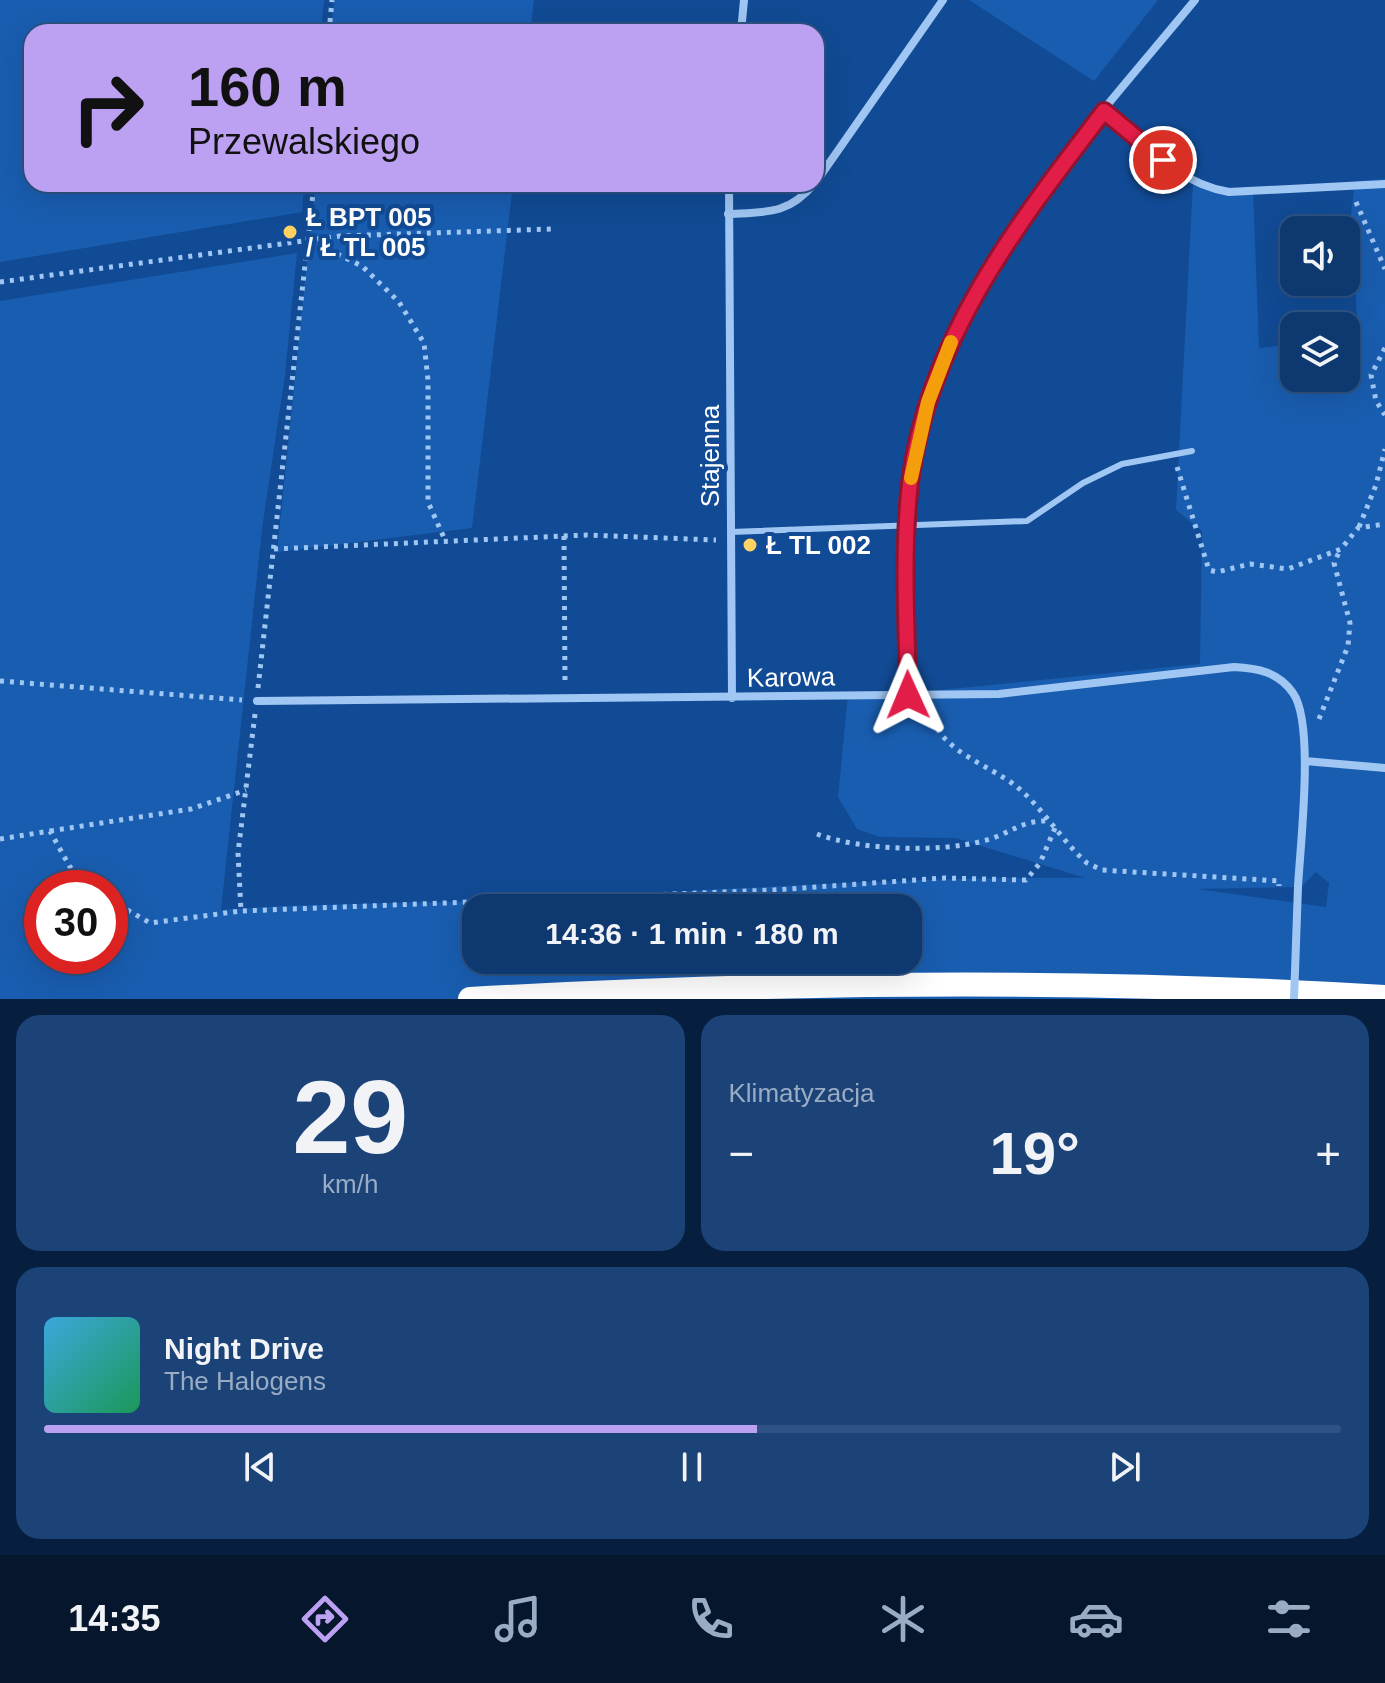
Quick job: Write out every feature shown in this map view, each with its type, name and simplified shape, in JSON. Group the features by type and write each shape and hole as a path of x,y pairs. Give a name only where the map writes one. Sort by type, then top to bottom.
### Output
{"highway":[{"path":"470,999 757,987 900,986 1077,986 1385,997"}],"street":[{"path":"742,24 744,0"},
{"path":"824,170 943,0"},
{"path":"908,695 906,528 917,442 946,352 1001,251 1104,111 1195,0"},
{"path":"1104,111 1186,178 1206,188 1229,192 1385,184"},
{"name":"Stajenna","path":"729,192 732,698"},
{"path":"728,214 785,208 796,204 807,192"},
{"name":"Karowa","path":"257,701 999,694 1234,667 1259,668 1279,679 1294,693 1301,713 1305,761 1294,999"},
{"path":"1305,761 1385,768"}],"lane":[{"path":"731,536 1027,521 1083,483 1122,464 1192,451"}],"path":[{"path":"330,24 332,0"},
{"path":"1350,186 1364,228 1385,269"},
{"path":"241,911 238,853 313,192"},
{"path":"0,282 309,240 400,233 552,229"},
{"path":"309,240 362,266 399,302 424,343 428,380 428,502 445,540"},
{"path":"1385,348 1371,375 1376,401 1385,415"},
{"path":"1305,761 1348,646 1350,623 1334,563 1358,528 1376,485 1385,449"},
{"path":"1171,455 1185,484 1209,570 1217,572 1250,564 1288,569 1341,549"},
{"path":"1358,528 1385,524"},
{"path":"274,549 564,536 731,536"},
{"path":"564,536 565,700"},
{"path":"0,681 257,701"},
{"path":"0,839 191,809 246,790"},
{"path":"817,834 848,845 961,847 1001,836 1028,820 1049,821"},
{"path":"128,910 150,923 241,911 774,890 944,878 1026,880 1040,863 1055,828"},
{"path":"50,831 73,870"}],"shaded area":[{"path":"0,0 324,0 322,24 24,24 24,192 303,192 302,212 0,262"},
{"path":"334,0 534,0 531,24 332,24"},
{"path":"969,0 1158,0 1094,81"},
{"path":"1385,179 1385,999 0,999 0,301 297,253 285,375 262,529 221,910 462,901 462,974 922,974 922,894 636,894 879,882 1085,878 956,838 880,837 857,829 838,797 848,695 911,693 1200,664 1202,531 1176,510 1193,183 1253,190 1259,348 1280,346 1280,392 1360,392 1360,312 1357,312 1356,296 1360,296 1360,216 1351,215 1355,181","holes":["1316,872 1329,883 1326,907 1198,889 1301,887"]},
{"path":"314,192 512,192 472,528 277,552"}],"slow traffic":[{"path":"911,478 928,402 951,342"}],"place":[{"name":"Ł BPT 005 / Ł TL 005","path":"290,232"},
{"name":"Ł TL 002","path":"750,545"}],"route":[{"path":"908,695 906,528 910,482 922,422 946,352 971,302 1033,202 1104,111 1163,160"}]}
